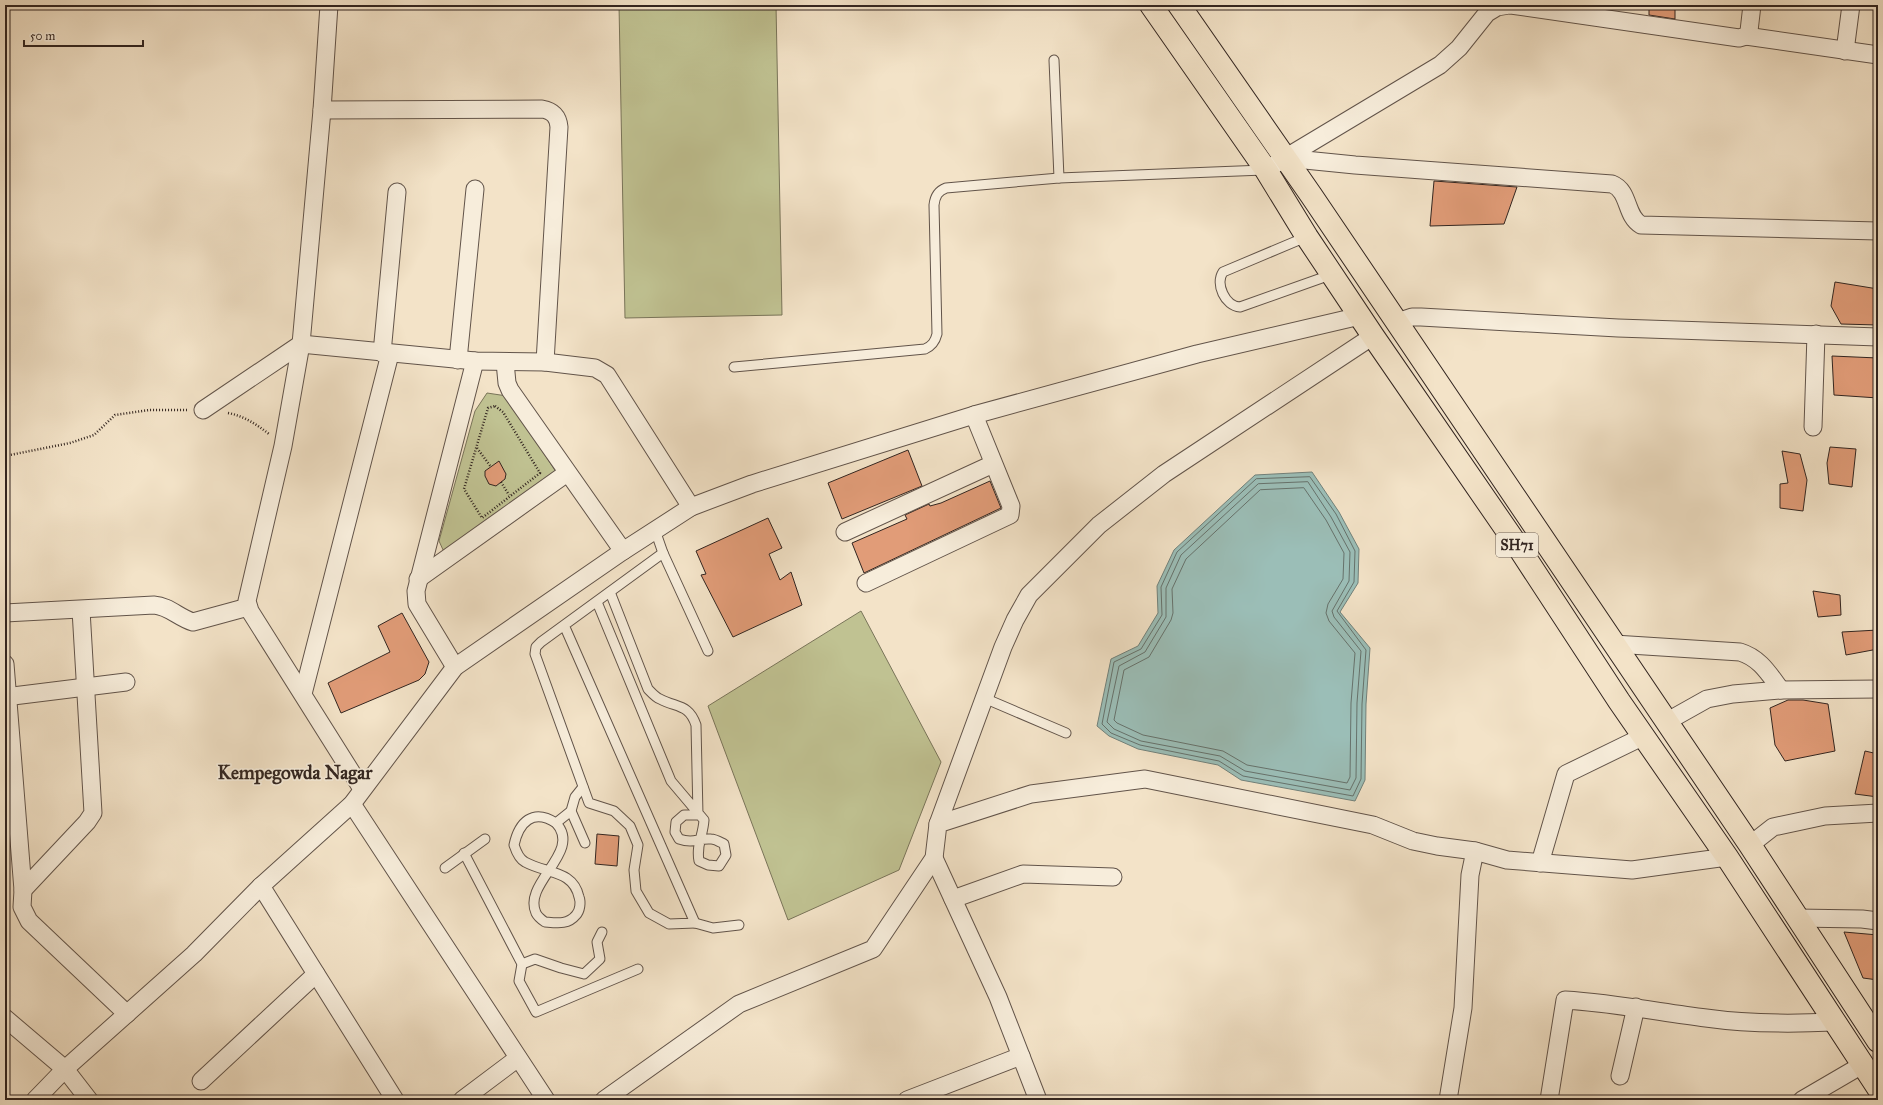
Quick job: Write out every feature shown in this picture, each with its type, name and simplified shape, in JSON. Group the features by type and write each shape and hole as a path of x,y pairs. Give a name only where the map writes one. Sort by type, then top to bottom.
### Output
{"main road":[{"name":"SH71","path":"1151,5 1266,170 1307,237 1373,336 1520,548 1644,736 1727,857 1833,1022 1878,1088"},
{"name":"SH71","path":"1179,5 1397,322 1750,845 1796,918 1878,1041"},
{"path":"1373,336 1397,322"},
{"path":"1644,736 1666,722"}],"street":[{"path":"329,5 322,110 301,344 283,446 247,601 248,607 362,789"},
{"path":"1266,170 1440,65 1459,48 1487,13 1497,7 1510,5 1539,7 1739,38 1746,36 1878,55"},
{"path":"1746,36 1749,31 1752,5"},
{"path":"1845,51 1851,5"},
{"path":"322,110 542,109 554,114 558,120 559,127 545,362"},
{"path":"1285,158 1355,165 1612,184 1618,186 1623,191 1632,216 1636,222 1641,225 1878,231"},
{"path":"454,667 418,604 416,591 466,360 475,189"},
{"path":"303,694 386,354 397,192"},
{"path":"35,1100 65,1069 194,954 261,886 352,804 454,667 623,551 691,507 752,484 974,415 1197,354 1360,316"},
{"path":"1397,322 1412,316 1618,328 1878,337"},
{"path":"1813,427 1816,334"},
{"path":"604,1100 739,1004 873,949 934,858 938,824 1003,647 1015,620 1029,595 1099,525 1164,474 1373,336"},
{"path":"203,410 301,344 386,354 505,362 545,362 595,368 607,375 691,507"},
{"path":"505,362 507,383 510,390 623,551"},
{"path":"866,583 1008,518 1012,511 1011,506 974,415"},
{"path":"845,532 993,464"},
{"path":"418,579 568,473"},
{"path":"5,613 161,606 185,620 193,622 248,607"},
{"path":"23,890 87,822 93,813 81,610"},
{"path":"1614,644 1740,652 1751,655 1759,661 1781,690"},
{"path":"5,664 6,697 23,890 22,907 29,921 127,1014"},
{"path":"6,697 126,682"},
{"path":"1666,722 1707,699 1740,693 1781,690 1878,689"},
{"path":"1540,863 1566,774 1644,736"},
{"path":"938,824 1032,794 1145,779 1373,825 1413,841 1475,851 1507,860 1632,870 1727,857"},
{"path":"352,804 546,1100"},
{"path":"1750,845 1773,827 1825,816 1878,813"},
{"path":"1448,1100 1462,1008 1470,875 1475,851"},
{"path":"934,858 998,997 1038,1100"},
{"path":"953,899 1023,874 1113,877"},
{"path":"261,886 395,1100"},
{"path":"1796,918 1862,919 1878,921"},
{"path":"201,1081 316,974"},
{"path":"1549,1100 1565,1000 1636,1007 1707,1018 1787,1024 1833,1022"},
{"path":"1620,1076 1636,1007"},
{"path":"5,1018 65,1069 89,1100"},
{"path":"907,1100 1021,1056"},
{"path":"462,1100 518,1058"},
{"path":"1802,1100 1862,1065"}],"lane":[{"path":"1054,60 1059,178"},
{"path":"734,367 925,349 931,346 936,340 937,334 934,205 937,194 946,188 1059,178 1266,170"},
{"path":"1307,237 1223,272 1220,282 1223,295 1229,303 1240,307 1333,274"},
{"path":"655,530 663,553 708,651"},
{"path":"663,553 541,642 536,647 535,654 589,802 614,811 630,826 638,845 634,870 636,891 649,913 669,924 695,923 713,928 739,925"},
{"path":"610,592 648,689 658,699 682,708 692,714 696,725 698,815"},
{"path":"597,602 671,781 698,815 704,820 700,841 688,842 679,839 675,832 676,822 684,815 698,815"},
{"path":"564,625 695,923"},
{"path":"984,698 1066,733"},
{"path":"583,787 575,798 572,811 585,843"},
{"path":"556,823 572,811"},
{"path":"556,823 549,818 540,816 531,818 523,823 517,831 514,845 524,862 548,871 570,878 577,888 580,901 578,914 570,922 545,922 536,914 534,902 535,893 548,871 561,850 563,838 561,828 556,823"},
{"path":"445,868 484,838"},
{"path":"464,853 522,964 519,981 536,1012 638,969"},
{"path":"522,964 535,959 584,974 600,959 597,942 602,932"}],"path":[{"path":"495,406 503,412 540,473 482,518 464,489 477,448 488,408 495,406"},
{"path":"5,456 70,443 94,435 115,415 149,410 203,410 239,415 253,421 283,446"},
{"path":"477,448 491,467"},
{"path":"501,482 509,496"}],"green space":[{"path":"619,5 776,5 782,315 625,318"},
{"path":"487,393 507,396 556,472 444,552 439,541 475,411"},
{"path":"861,611 941,762 899,870 788,920 708,706"}],"water":[{"path":"1312,472 1339,512 1359,549 1358,583 1340,612 1370,648 1366,704 1365,780 1355,801 1241,780 1218,765 1138,749 1109,736 1097,726 1111,659 1138,646 1158,613 1157,586 1174,550 1255,475"}],"building":[{"path":"1649,5 1675,5 1675,19 1649,15"},
{"path":"1434,181 1517,187 1504,224 1430,226"},
{"path":"1835,282 1878,289 1878,325 1841,324 1831,306"},
{"path":"1832,356 1878,358 1878,398 1834,395"},
{"path":"1830,447 1856,449 1852,487 1829,484 1827,463"},
{"path":"908,450 922,486 842,519 828,483"},
{"path":"1782,451 1800,454 1807,480 1803,511 1780,508 1780,484 1788,483"},
{"path":"499,461 506,474 505,479 496,486 489,484 485,476 485,471"},
{"path":"990,481 1001,508 864,573 852,543 907,519 905,515 929,504 930,506 941,503"},
{"path":"768,518 782,548 769,554 780,580 791,572 802,605 733,637 701,575 706,574 696,551"},
{"path":"1813,591 1840,595 1841,615 1818,617"},
{"path":"402,613 429,662 425,674 419,680 341,713 328,683 390,652 378,626"},
{"path":"1878,630 1878,649 1846,655 1842,632"},
{"path":"1788,700 1803,700 1828,704 1835,751 1785,761 1775,745 1770,708"},
{"path":"1865,751 1878,754 1878,797 1855,794"},
{"path":"597,834 619,836 617,866 595,864"},
{"path":"1844,932 1878,935 1878,980 1863,978"}],"district":[{"name":"Kempegowda Nagar","path":"295,772"}]}
